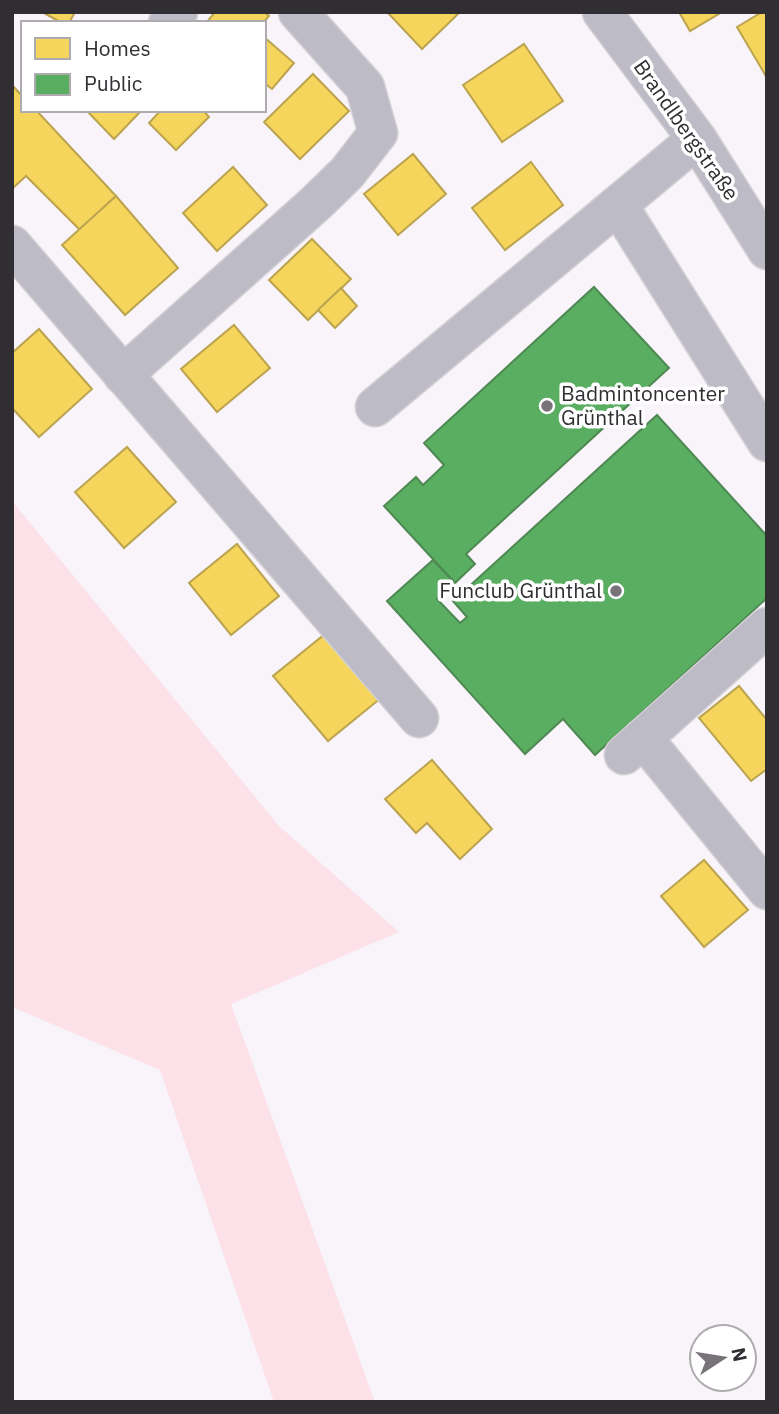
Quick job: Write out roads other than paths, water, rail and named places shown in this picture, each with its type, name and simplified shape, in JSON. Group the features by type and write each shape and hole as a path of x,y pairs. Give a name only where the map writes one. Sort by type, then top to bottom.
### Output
{"street":[{"path":"123,375 315,204 347,173 378,133 365,87 298,12"},
{"name":"Brandlbergstraße","path":"602,12 697,139 767,250"},
{"path":"375,407 697,139"},
{"path":"618,205 767,442"},
{"path":"12,245 419,718"},
{"path":"764,636 634,746 767,890"}],"place":[{"name":"Badmintoncenter Grünthal","path":"547,406"},
{"name":"Funclub Grünthal","path":"616,591"}]}
